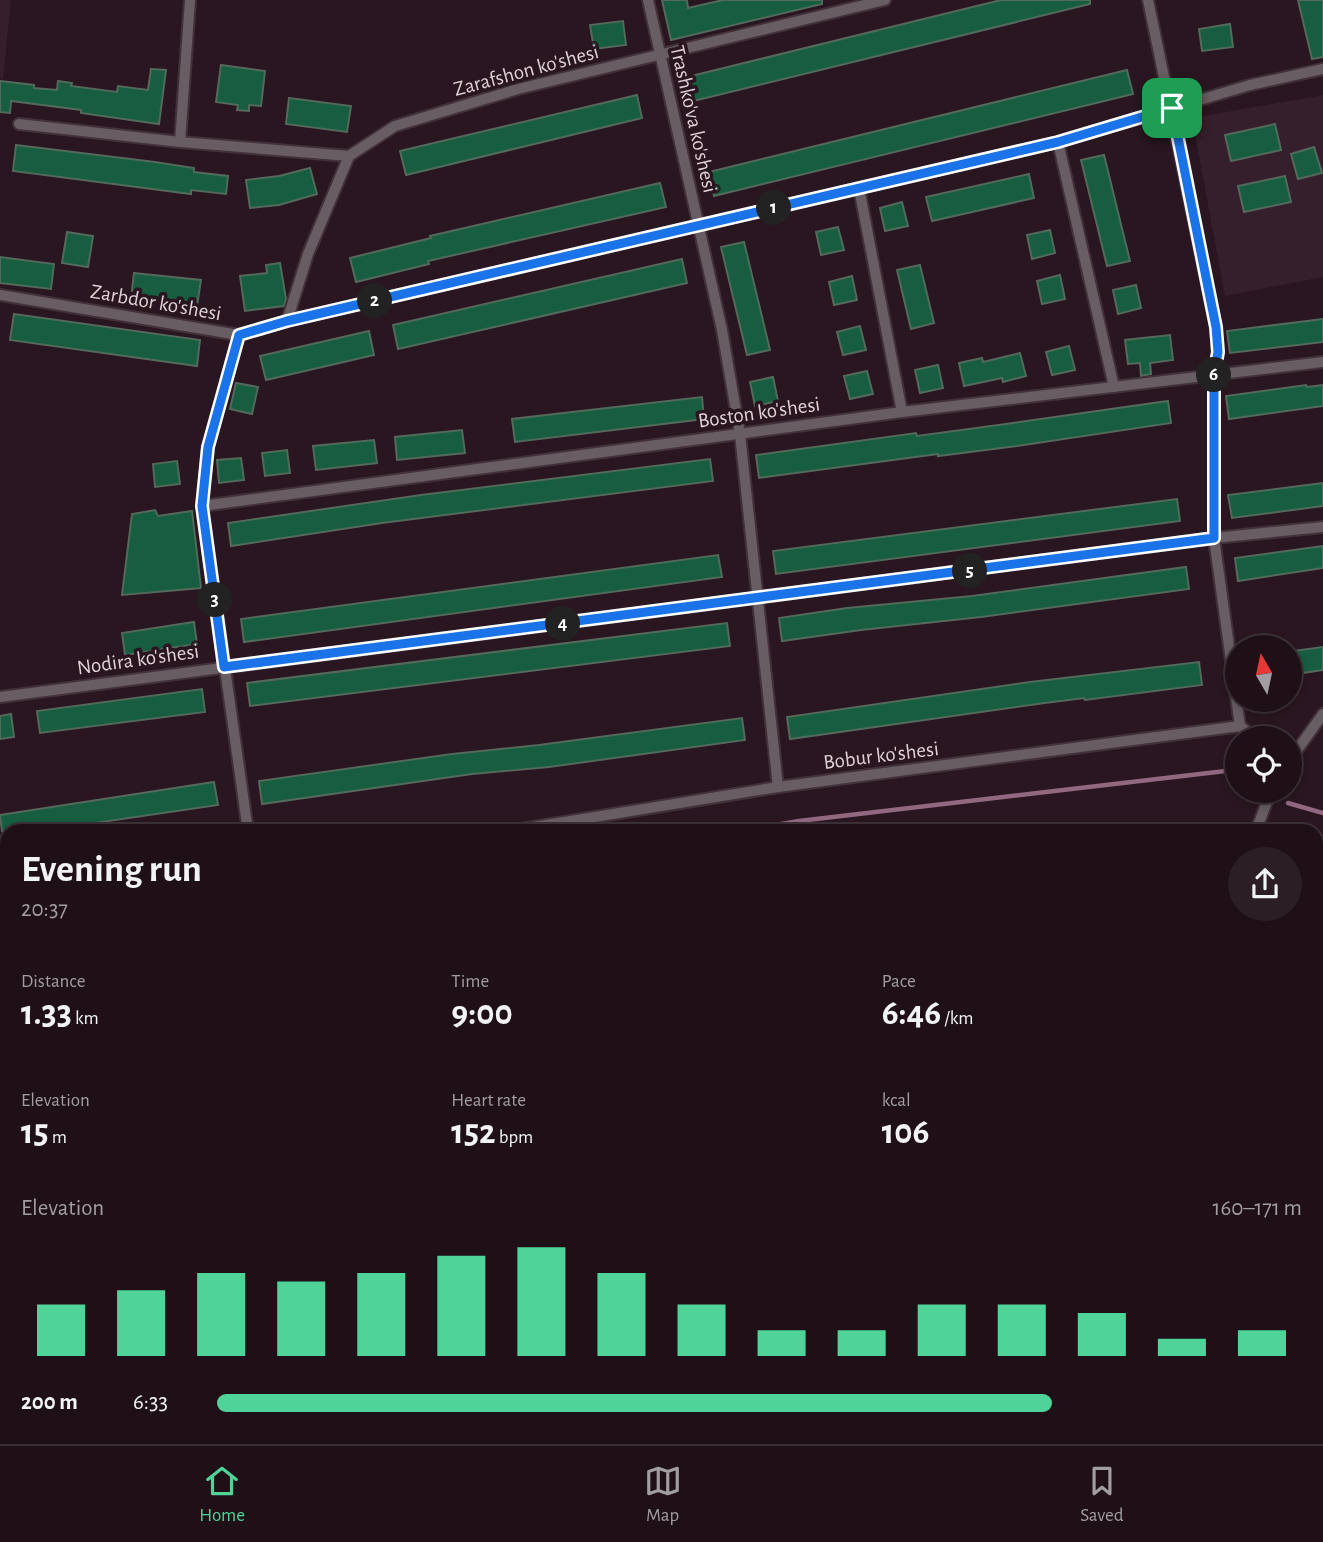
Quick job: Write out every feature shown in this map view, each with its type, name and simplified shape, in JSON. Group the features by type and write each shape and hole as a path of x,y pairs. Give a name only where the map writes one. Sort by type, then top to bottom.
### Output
{"street":[{"path":"180,142 190,0"},
{"name":"Trashko'va ko'shesi","path":"648,0 722,330 740,434 778,788"},
{"name":"Zarafshon ko'shesi","path":"349,156 395,126 518,89 660,57 885,0"},
{"path":"1147,0 1172,108 1216,327 1218,352 1214,375 1214,538 1240,726"},
{"name":"Zarbdor ko'shesi","path":"0,295 239,335 287,321 1058,142 1250,85 1323,69"},
{"path":"19,124 180,142 349,156 308,254 287,321"},
{"path":"1058,142 1114,387"},
{"path":"859,188 902,412"},
{"path":"239,335 208,447 202,506 247,824"},
{"name":"Boston ko'shesi","path":"202,506 902,412 1323,362"},
{"name":"Nodira ko'shesi","path":"0,697 1214,538 1323,527"},
{"path":"1302,743 1323,714"},
{"name":"Bobur ko'shesi","path":"553,824 778,788 1225,728"},
{"path":"1259,824 1266,803"}],"shaded area":[{"path":"0,0 11,0 3,80 0,79"},
{"path":"1323,95 1323,277 1225,296 1192,118"}],"building":[{"path":"662,0 687,0 688,8 723,0 822,0 822,4 671,40"},
{"path":"1001,0 1090,0 1090,4 685,103 679,79"},
{"path":"1298,0 1323,0 1323,57 1312,59"},
{"path":"623,21 626,45 594,49 590,25"},
{"path":"1230,24 1233,47 1202,51 1199,29"},
{"path":"221,65 265,71 261,106 249,105 249,111 237,110 238,105 216,102"},
{"path":"151,69 166,70 159,124 11,101 10,113 0,112 0,81 57,90 58,81 72,83 71,86 117,92 118,86 148,90"},
{"path":"1127,70 1133,94 714,196 709,172"},
{"path":"637,95 642,118 406,175 400,151"},
{"path":"289,98 351,106 347,132 286,124"},
{"path":"1275,124 1281,150 1231,161 1225,135"},
{"path":"16,145 194,168 194,172 228,176 226,194 191,190 191,194 13,171"},
{"path":"1314,147 1322,173 1298,179 1291,154"},
{"path":"1104,155 1130,261 1107,266 1081,160"},
{"path":"310,168 317,194 279,205 250,208 246,180 279,176"},
{"path":"1029,174 1034,198 932,221 926,197"},
{"path":"1285,176 1291,202 1244,212 1238,186"},
{"path":"660,183 666,207 428,261 429,264 356,282 350,258 431,238 430,236"},
{"path":"902,202 908,226 885,231 880,208"},
{"path":"838,227 844,250 821,255 816,232"},
{"path":"1050,230 1055,253 1032,259 1027,235"},
{"path":"67,232 93,236 88,267 62,263"},
{"path":"744,242 770,350 747,355 721,247"},
{"path":"0,257 54,264 51,289 0,283"},
{"path":"682,259 687,283 398,349 393,325"},
{"path":"280,263 286,299 284,306 245,311 240,276 267,273 266,265"},
{"path":"920,265 934,323 911,329 897,270"},
{"path":"134,273 201,280 197,306 131,299"},
{"path":"1060,275 1065,299 1042,304 1037,281"},
{"path":"852,276 857,300 834,305 829,282"},
{"path":"1136,285 1141,308 1118,314 1113,290"},
{"path":"14,314 200,340 197,366 10,340"},
{"path":"1323,319 1323,342 1230,353 1227,331"},
{"path":"860,326 866,350 843,355 837,332"},
{"path":"369,331 374,355 266,380 260,356"},
{"path":"1170,335 1173,360 1150,363 1151,374 1141,376 1140,363 1128,364 1125,340"},
{"path":"1069,346 1075,370 1052,375 1046,352"},
{"path":"1020,353 1026,376 1003,382 1002,378 964,386 959,363 982,358 983,362"},
{"path":"938,365 943,388 920,393 915,370"},
{"path":"867,371 873,394 850,399 844,376"},
{"path":"773,377 778,401 755,406 750,382"},
{"path":"236,383 258,387 252,414 230,409"},
{"path":"1323,385 1323,406 1229,419 1226,396"},
{"path":"702,397 704,419 515,442 512,419"},
{"path":"1168,401 1171,423 1017,446 759,478 756,455"},
{"path":"462,430 465,453 397,460 395,437"},
{"path":"374,440 377,463 316,470 313,446"},
{"path":"287,450 290,473 265,476 262,453"},
{"path":"241,458 244,480 219,483 217,460"},
{"path":"710,459 713,481 382,523 231,546 228,523 421,495"},
{"path":"177,461 180,484 155,487 153,464"},
{"path":"1323,483 1323,506 1232,518 1228,495"},
{"path":"1177,499 1180,521 776,574 773,551"},
{"path":"155,510 158,516 192,511 201,588 122,595 132,514"},
{"path":"1323,546 1323,568 1238,581 1235,558"},
{"path":"718,555 722,577 244,642 241,619"},
{"path":"1186,567 1189,589 782,641 779,618 847,608 972,596"},
{"path":"194,622 197,644 125,655 122,633"},
{"path":"727,623 730,646 250,706 247,683"},
{"path":"1323,647 1323,670 1302,673 1302,650"},
{"path":"1199,662 1202,685 1045,703 790,739 787,717 1030,682"},
{"path":"202,689 205,712 40,733 37,711"},
{"path":"11,714 14,737 0,739 0,716"},
{"path":"742,718 745,740 549,767 472,774 262,804 259,781"},
{"path":"214,782 218,805 88,824 1,824 0,815"}],"waterway":[{"path":"781,824 1225,771"},
{"path":"1288,803 1323,813"}],"route":[{"path":"1172,108 1216,327 1218,352 1214,375 1214,538 224,667 202,506 208,447 239,335 287,321 1058,142 1172,108"}]}
